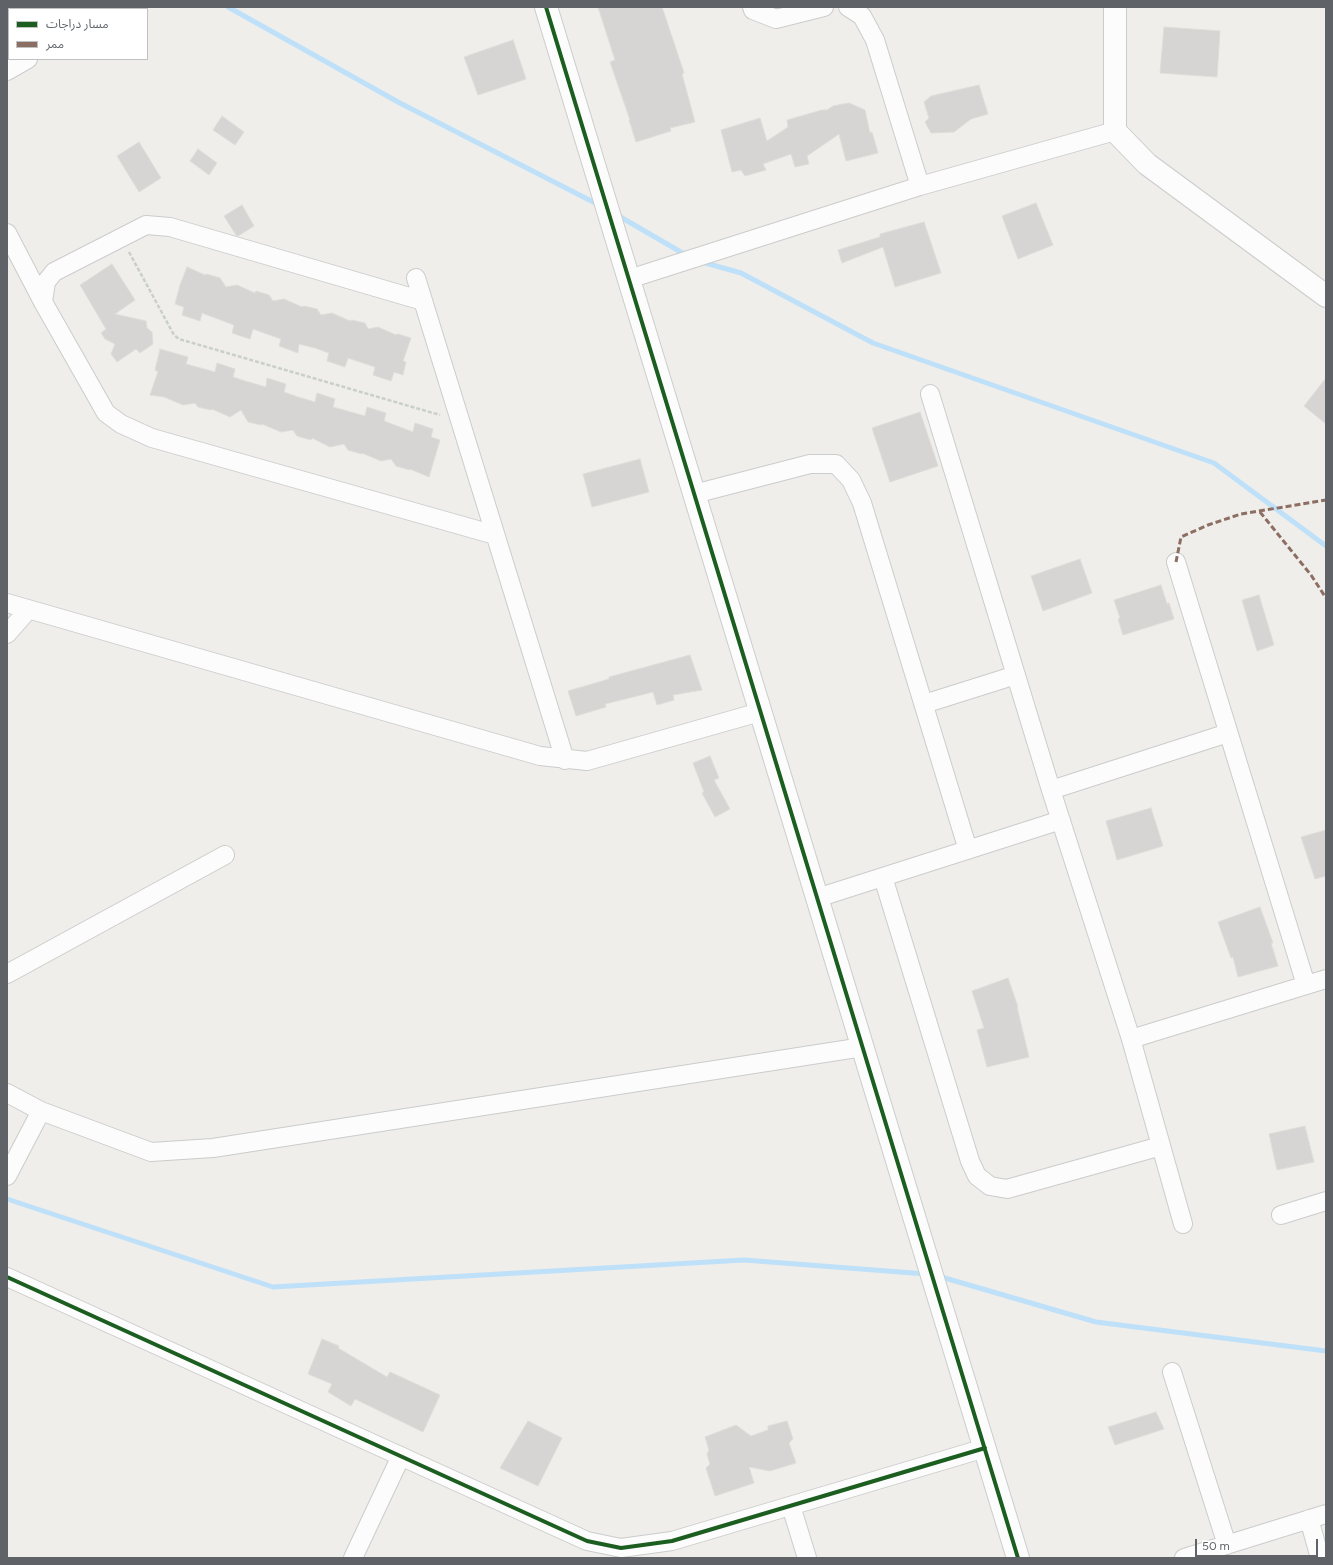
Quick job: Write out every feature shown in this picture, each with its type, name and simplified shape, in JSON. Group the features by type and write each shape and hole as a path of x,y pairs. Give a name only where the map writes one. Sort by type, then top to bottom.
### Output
{"street":[{"path":"546,7 1018,1558"},
{"path":"752,7 753,10 776,18 824,7"},
{"path":"848,7 862,16 875,40 920,186"},
{"path":"1115,7 1115,131 1147,164 1326,296"},
{"path":"7,70 26,60"},
{"path":"629,279 920,186 1115,131"},
{"path":"43,302 46,282 54,272 146,225 170,227 423,301"},
{"path":"7,233 43,302 106,413 121,424 152,438 495,535"},
{"path":"416,278 565,760"},
{"path":"930,394 1051,790 1131,1039 1183,1224"},
{"path":"694,494 810,464 836,464 851,480 862,503 968,850"},
{"path":"1176,562 1306,985"},
{"path":"7,603 540,756 565,760 587,761 760,712"},
{"path":"7,634 28,610"},
{"path":"924,704 1016,675"},
{"path":"1051,790 1228,733"},
{"path":"817,898 1061,820"},
{"path":"7,974 225,855"},
{"path":"883,877 970,1161 977,1176 990,1186 1007,1189 1161,1146"},
{"path":"1131,1039 1326,979"},
{"path":"7,1093 40,1111 151,1152 213,1148 863,1048"},
{"path":"7,1176 40,1111"},
{"path":"1281,1215 1326,1201"},
{"path":"7,1277 587,1541 620,1553 672,1541 985,1448"},
{"path":"1172,1372 1226,1545"},
{"path":"353,1558 401,1456"},
{"path":"791,1506 807,1558"},
{"path":"1184,1558 1326,1514"},
{"path":"1309,1520 1320,1558"}],"path":[{"path":"122,237 174,335 180,339 460,421"}],"building":[{"path":"598,7 662,7 684,73 682,74 695,122 670,128 671,131 636,142 610,62 615,60"},
{"path":"1164,27 1220,31 1217,77 1160,73"},
{"path":"513,40 526,79 478,95 464,57"},
{"path":"979,85 988,114 971,119 954,132 931,133 925,122 929,118 924,102 931,96"},
{"path":"849,103 865,110 870,133 872,132 878,153 846,161 839,134 807,156 809,164 795,167 791,154 763,164 766,170 745,176 741,170 732,172 721,130 760,118 767,141 788,127 787,120 822,110 827,110 833,106"},
{"path":"222,116 244,132 235,145 213,130"},
{"path":"139,142 161,178 139,192 117,156"},
{"path":"198,149 217,163 209,175 190,161"},
{"path":"1036,203 1053,245 1018,259 1002,216"},
{"path":"242,205 254,226 238,236 224,216"},
{"path":"924,222 941,273 895,287 883,247 842,263 838,250 880,237 880,234"},
{"path":"112,264 135,300 115,314 146,321 147,328 152,332 153,344 140,353 136,349 117,362 111,354 115,344 105,339 101,333 106,329 80,285"},
{"path":"187,267 205,275 207,274 220,278 226,287 237,285 255,293 256,291 269,295 273,301 284,299 302,307 304,306 317,309 321,315 332,313 350,321 352,320 365,323 368,329 378,327 396,335 398,334 411,338 403,361 406,362 403,375 394,372 391,381 373,375 375,367 348,358 345,367 327,361 329,353 315,348 299,344 298,353 279,346 281,339 253,329 250,339 232,333 234,325 202,313 200,321 182,315 184,307 175,304"},
{"path":"160,349 188,357 186,364 215,372 217,363 235,369 233,377 266,387 267,378 286,384 284,392 315,402 317,393 335,399 333,407 365,416 367,407 386,413 384,421 413,432 415,423 433,429 431,437 440,440 429,477 410,469 396,466 391,459 381,461 362,453 348,450 344,444 330,447 312,438 311,440 297,436 293,430 281,432 262,424 248,422 241,410 230,417 212,409 198,407 195,403 183,405 164,397 150,395 158,372 155,370"},
{"path":"1326,378 1326,424 1304,406"},
{"path":"920,412 938,466 890,482 872,428"},
{"path":"640,459 649,492 592,507 583,474"},
{"path":"1080,559 1092,593 1043,611 1031,576"},
{"path":"1161,585 1174,619 1123,635 1118,619 1120,618 1114,600"},
{"path":"1259,595 1274,645 1257,651 1242,600"},
{"path":"690,655 702,690 673,695 674,700 657,705 653,692 605,704 606,707 576,716 568,691 609,679 609,677"},
{"path":"710,756 719,778 714,780 730,809 715,817 702,793 704,792 693,763"},
{"path":"1151,808 1163,846 1117,860 1106,821"},
{"path":"1326,830 1326,876 1315,879 1301,837"},
{"path":"1260,907 1273,943 1271,943 1278,966 1238,977 1233,957 1231,958 1218,922"},
{"path":"1008,978 1018,1007 1029,1057 987,1067 977,1030 984,1028 972,991"},
{"path":"1305,1126 1314,1162 1277,1170 1269,1134"},
{"path":"322,1339 339,1346 338,1348 387,1377 390,1372 440,1395 423,1432 355,1399 351,1406 328,1392 332,1384 308,1374"},
{"path":"1156,1412 1164,1429 1115,1445 1108,1427"},
{"path":"528,1421 562,1438 538,1486 500,1468"},
{"path":"787,1421 793,1439 789,1443 796,1463 770,1471 749,1467 754,1483 715,1496 706,1468 710,1464 707,1454 709,1450 705,1437 736,1425 751,1436 768,1430 768,1426"}],"waterway":[{"path":"228,7 398,102 599,205"},
{"path":"617,215 686,255"},
{"path":"702,262 741,273 873,343 1214,463 1326,546"},
{"path":"7,1199 273,1287 744,1260 926,1274"},
{"path":"938,1276 1096,1322 1326,1351"}],"marked path":[{"path":"1176,562 1181,537 1208,525 1241,514 1326,500"},
{"path":"1260,512 1311,575 1326,598"}],"cycle path":[{"path":"546,7 1018,1558"},
{"path":"7,1277 587,1541 621,1548 672,1541 985,1448"}]}
